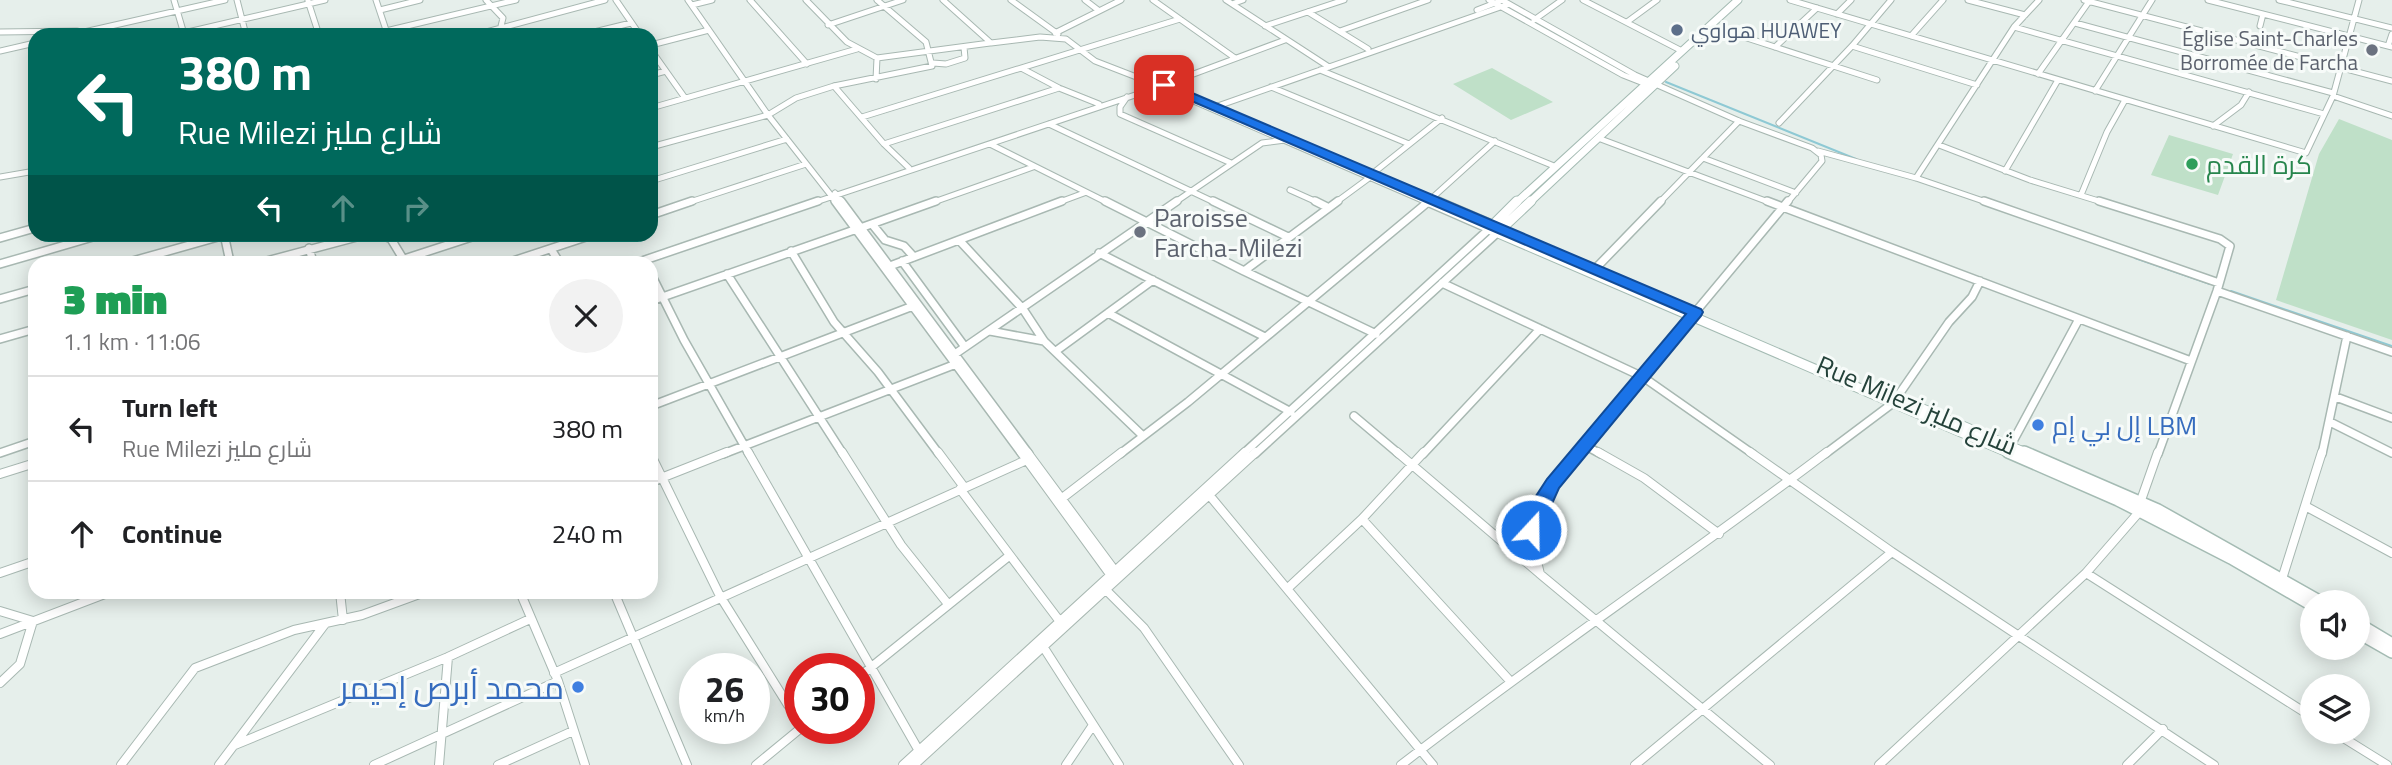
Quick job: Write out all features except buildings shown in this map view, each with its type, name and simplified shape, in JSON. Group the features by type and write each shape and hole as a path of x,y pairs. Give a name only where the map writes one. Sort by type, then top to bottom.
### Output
{"street":[{"path":"174,0 182,28"},
{"path":"100,28 225,0"},
{"path":"237,0 244,28"},
{"path":"209,28 325,0"},
{"path":"376,0 385,28"},
{"path":"380,10 420,0"},
{"path":"486,0 503,18 501,26"},
{"path":"406,28 516,0"},
{"path":"495,28 605,0"},
{"path":"616,0 635,28"},
{"path":"712,0 690,3 768,114 890,266 956,354 1028,460 1061,499 1115,577"},
{"path":"750,0 807,64"},
{"path":"806,0 861,53 877,58 1040,37 1066,39"},
{"path":"877,0 926,42 933,63"},
{"path":"828,24 903,0"},
{"path":"943,0 991,43"},
{"path":"1011,0 1100,63 1211,106 1371,176"},
{"path":"1085,0 1097,10"},
{"path":"1055,33 1121,0"},
{"path":"1153,0 1235,58"},
{"path":"1229,2 1243,0"},
{"path":"1265,26 1344,0"},
{"path":"1340,31 1428,0"},
{"path":"1533,21 1562,0"},
{"path":"1583,0 1682,51"},
{"path":"1627,22 1657,0"},
{"path":"914,765 1044,648 1106,590 1115,577 1376,334 1598,138 1682,51 1738,0"},
{"path":"903,765 1060,623 1210,496 1442,283 1554,166 1746,0"},
{"path":"1790,0 2306,153 2333,94 2359,0"},
{"path":"1838,14 1851,0"},
{"path":"1779,122 1852,46 1891,0"},
{"path":"1911,36 1943,0"},
{"path":"1968,0 2025,15"},
{"path":"1916,178 2014,27 2039,0"},
{"path":"2095,91 2152,0"},
{"path":"2208,0 2390,46 2392,34"},
{"path":"2274,16 2280,0 2392,27"},
{"path":"2038,74 2088,1 2392,81"},
{"path":"308,2 317,28"},
{"path":"1229,2 1327,65"},
{"path":"1327,65 1498,2 1509,4 1533,21"},
{"path":"1211,106 1498,2 1623,75 1651,83 1739,121 1818,151 1916,178 2392,352"},
{"path":"1775,47 1817,8"},
{"path":"1308,12 1368,49"},
{"path":"2260,26 2263,14"},
{"path":"862,117 1180,19"},
{"path":"611,28 631,23"},
{"path":"2075,23 2333,94 2392,116"},
{"path":"2014,27 2324,114"},
{"path":"1716,28 1877,80"},
{"path":"658,45 709,30"},
{"path":"0,32 28,31"},
{"path":"649,256 1160,85 1285,40"},
{"path":"0,51 28,45"},
{"path":"1852,46 1977,85"},
{"path":"658,145 768,114 796,98 834,86 917,71 933,63 946,64 965,58 964,47"},
{"path":"658,106 857,49"},
{"path":"658,58 685,99"},
{"path":"876,79 877,58"},
{"path":"1211,106 1318,68 1554,166"},
{"path":"1023,69 1059,88 1099,104"},
{"path":"658,73 666,71"},
{"path":"2005,170 2058,80"},
{"path":"834,86 909,169"},
{"path":"1270,87 1409,144"},
{"path":"884,144 1059,88"},
{"path":"658,256 832,194 1162,88 1211,106 1496,229"},
{"path":"2213,127 2241,105 2249,92"},
{"path":"1128,97 1120,107 1120,114 1231,163"},
{"path":"2081,195 2107,132 2125,100"},
{"path":"1244,271 1443,118"},
{"path":"1595,270 1739,121"},
{"path":"1049,124 1288,237"},
{"path":"658,179 787,138"},
{"path":"1598,138 2191,360"},
{"path":"956,354 1231,163 1262,143 1286,140"},
{"path":"1061,499 1221,374 1430,200 1496,141"},
{"path":"990,144 1305,302 1376,334"},
{"path":"1879,765 2086,573 2140,506 2230,246 2227,242 2005,170 1939,145"},
{"path":"1540,574 1532,548 1531,530 1553,483 1822,161 1818,151"},
{"path":"1703,158 1796,193"},
{"path":"658,213 806,164"},
{"path":"658,298 1033,167"},
{"path":"0,177 28,172"},
{"path":"1290,190 1327,207"},
{"path":"890,266 1084,193"},
{"path":"872,224 885,240 904,246 914,257"},
{"path":"860,228 913,306 1115,577"},
{"name":"Rue Milezi شارع مليز","path":"1496,229 1693,315"},
{"name":"Rue Milezi شارع مليز","path":"1496,229 2140,506 2218,541 2301,590"},
{"path":"0,238 28,230"},
{"path":"959,240 1023,309 1044,341 1143,436"},
{"path":"0,264 76,242"},
{"path":"150,256 200,242"},
{"path":"283,256 334,242"},
{"path":"419,256 458,242"},
{"path":"529,256 572,242"},
{"path":"309,248 311,256"},
{"path":"551,249 555,256"},
{"path":"790,251 823,306 878,372 1060,623"},
{"path":"1099,253 1265,337"},
{"path":"902,261 965,347"},
{"path":"727,274 901,545 948,604"},
{"path":"1056,351 1153,280"},
{"path":"1401,765 1511,682 1720,534 1789,479 1854,434 1894,400 1949,322 1972,298 1980,281"},
{"path":"1442,283 1643,377 1892,552 2214,765"},
{"path":"658,286 684,340 862,653"},
{"path":"0,299 28,291"},
{"path":"658,403 913,306"},
{"path":"1108,313 1291,412"},
{"path":"2011,445 2079,320"},
{"path":"1288,588 1362,519 1540,329"},
{"path":"0,339 28,331"},
{"path":"990,331 1044,341"},
{"path":"2282,579 2330,422 2347,336"},
{"path":"658,479 956,364"},
{"path":"2336,397 2392,418"},
{"name":"Rue Milezi شارع مليز","path":"1894,400 2011,445 2140,506 2300,598"},
{"path":"1354,416 1596,622 1770,765"},
{"path":"2330,422 2392,453"},
{"path":"0,453 28,443"},
{"path":"1586,446 1644,478 1720,534"},
{"path":"374,765 556,677 632,636 1028,460"},
{"path":"0,474 28,466"},
{"path":"658,470 720,596 784,699"},
{"path":"1210,496 1433,765"},
{"path":"2306,507 2392,553"},
{"path":"1362,519 1511,682"},
{"path":"1635,765 1892,552"},
{"path":"875,663 1009,556"},
{"path":"0,573 28,563"},
{"path":"2086,573 2300,709"},
{"path":"1106,590 1144,628 1239,765"},
{"path":"0,634 91,599"},
{"path":"341,599 343,620"},
{"path":"121,765 195,668 294,630 343,620 404,599"},
{"path":"523,599 556,677 586,765"},
{"path":"617,599 687,765"},
{"path":"0,611 33,621"},
{"path":"235,745 530,619"},
{"path":"0,683 20,664 33,621"},
{"path":"219,765 325,624"},
{"path":"2370,630 2392,643"},
{"path":"2370,639 2392,652"},
{"path":"1044,648 1119,765"},
{"path":"439,765 448,656"},
{"path":"875,676 919,751"},
{"path":"1066,765 1093,724"},
{"path":"2127,765 2163,729"},
{"path":"498,765 573,731"},
{"path":"757,765 784,742"},
{"path":"2353,744 2387,765"}],"green space":[{"path":"1492,68 1553,102 1511,120 1453,84"},
{"path":"2339,119 2392,140 2392,340 2276,300 2319,154"},
{"name":"كرة القدم","path":"2169,135 2233,154 2218,195 2151,175"}],"waterway":[{"path":"1666,82 1856,159"},
{"path":"2135,258 2210,284"},
{"path":"2231,291 2392,346"}],"place":[{"name":"هواوي HUAWEY","path":"1677,30"},
{"name":"Église Saint-Charles Borromée de Farcha","path":"2372,50"},
{"name":"كرة القدم","path":"2192,164"},
{"name":"Paroisse Farcha-Milezi","path":"1140,232"},
{"name":"إل بي إم LBM","path":"2038,425"},
{"name":"محمد أبرص إحيمر","path":"578,687"}],"route":[{"path":"1164,85 1695,312 1553,483 1531,530"}]}
